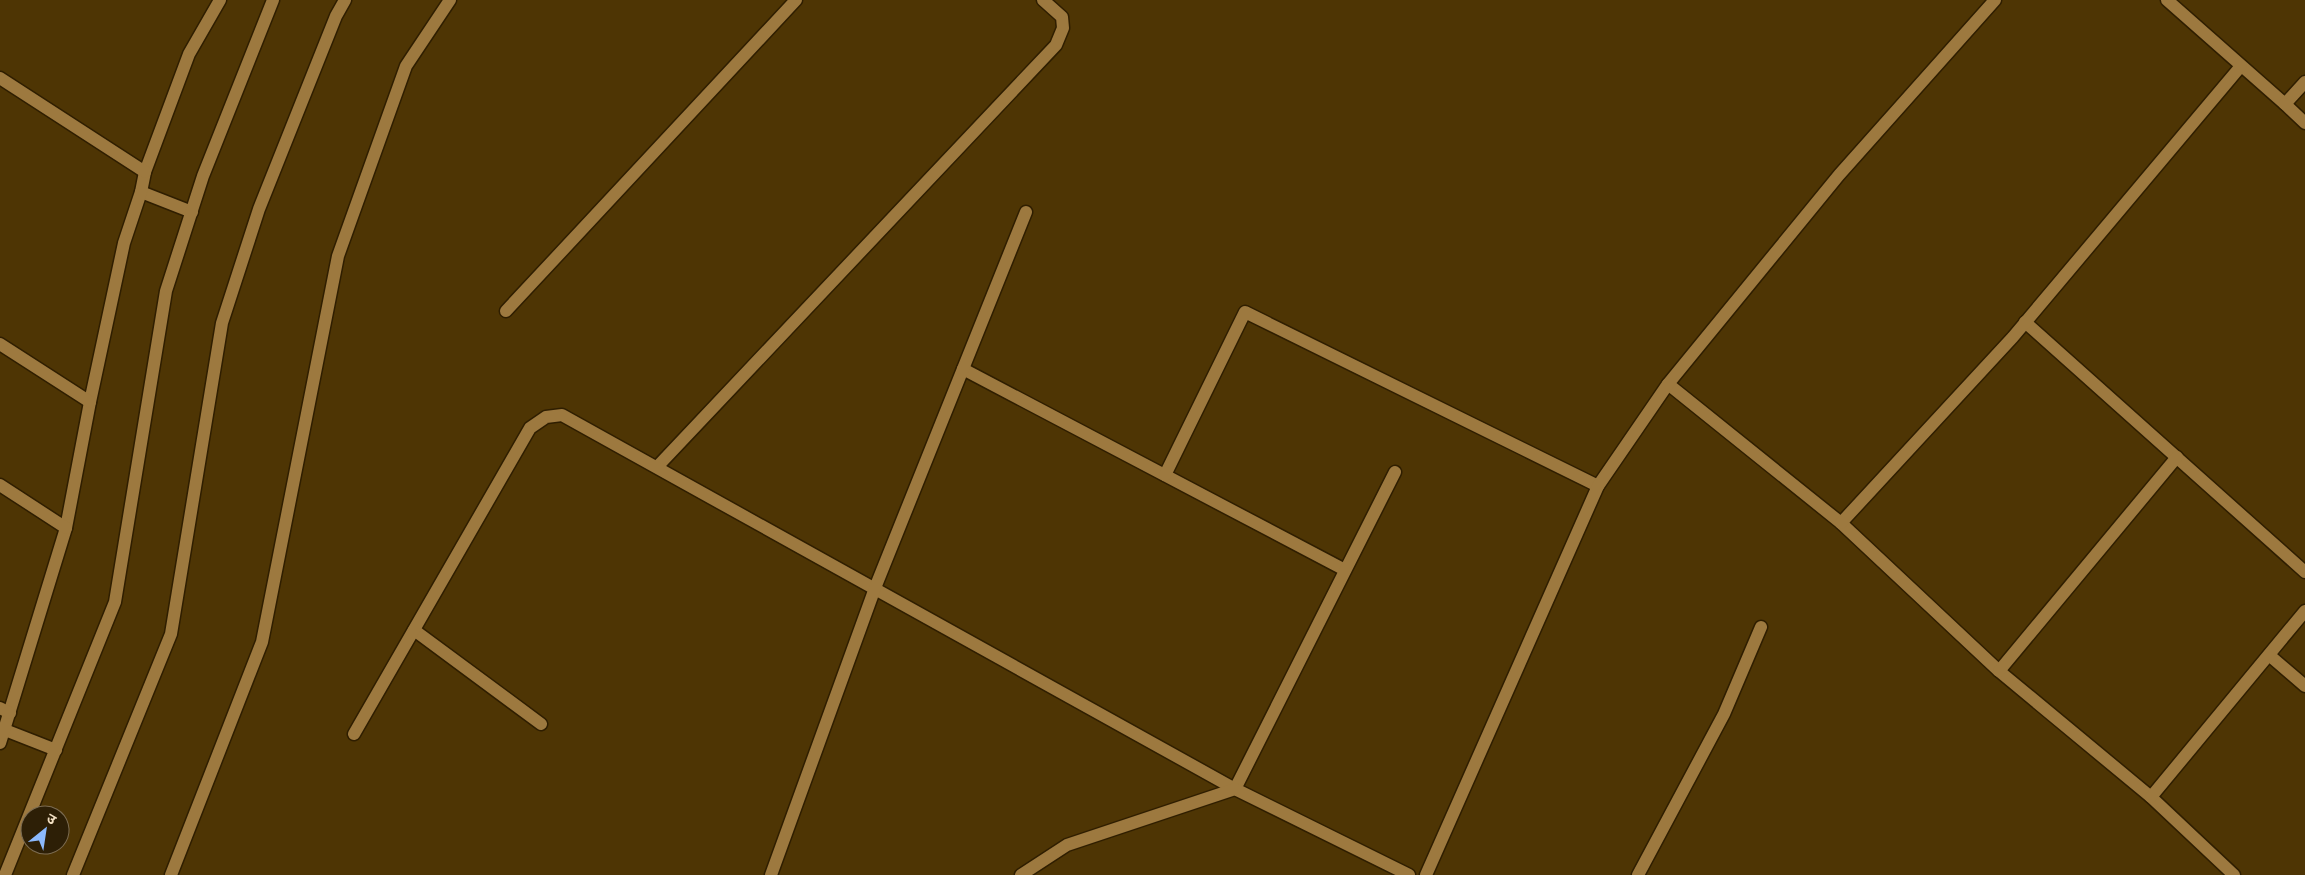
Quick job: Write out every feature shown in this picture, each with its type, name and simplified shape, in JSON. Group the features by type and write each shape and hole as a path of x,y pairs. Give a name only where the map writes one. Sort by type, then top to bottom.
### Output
{"street":[{"path":"0,743 5,730 5,710 66,528 90,402 124,243 141,192 145,172 189,54 220,0"},
{"path":"5,875 115,602 166,290 203,176 273,0"},
{"path":"73,875 171,634 222,323 258,209 336,16 345,0"},
{"path":"171,875 262,642 338,256 406,66 450,0"},
{"path":"506,310 796,0"},
{"path":"657,467 1056,45 1063,28 1062,17 1043,0"},
{"path":"1426,875 1598,486 1668,384 1839,175 1995,0"},
{"path":"2167,0 2305,123"},
{"path":"1841,523 2025,322 2241,66"},
{"path":"0,78 145,172"},
{"path":"2285,104 2305,82"},
{"path":"141,192 192,212"},
{"path":"771,875 875,588 1026,212"},
{"path":"1165,475 1245,312 1598,486"},
{"path":"2025,322 2305,572"},
{"path":"0,344 90,402"},
{"path":"963,369 1346,570"},
{"path":"1668,384 1841,523 1999,671 2151,797 2234,875"},
{"path":"354,734 530,428 546,417 562,414 1236,789 1409,875"},
{"path":"1999,671 2176,457"},
{"path":"1021,875 1067,845 1236,789 1395,472"},
{"path":"0,485 66,528"},
{"path":"2151,797 2305,611"},
{"path":"1638,875 1724,714 1761,627"},
{"path":"414,630 541,724"},
{"path":"2269,655 2305,686"},
{"path":"5,730 56,750"}]}
